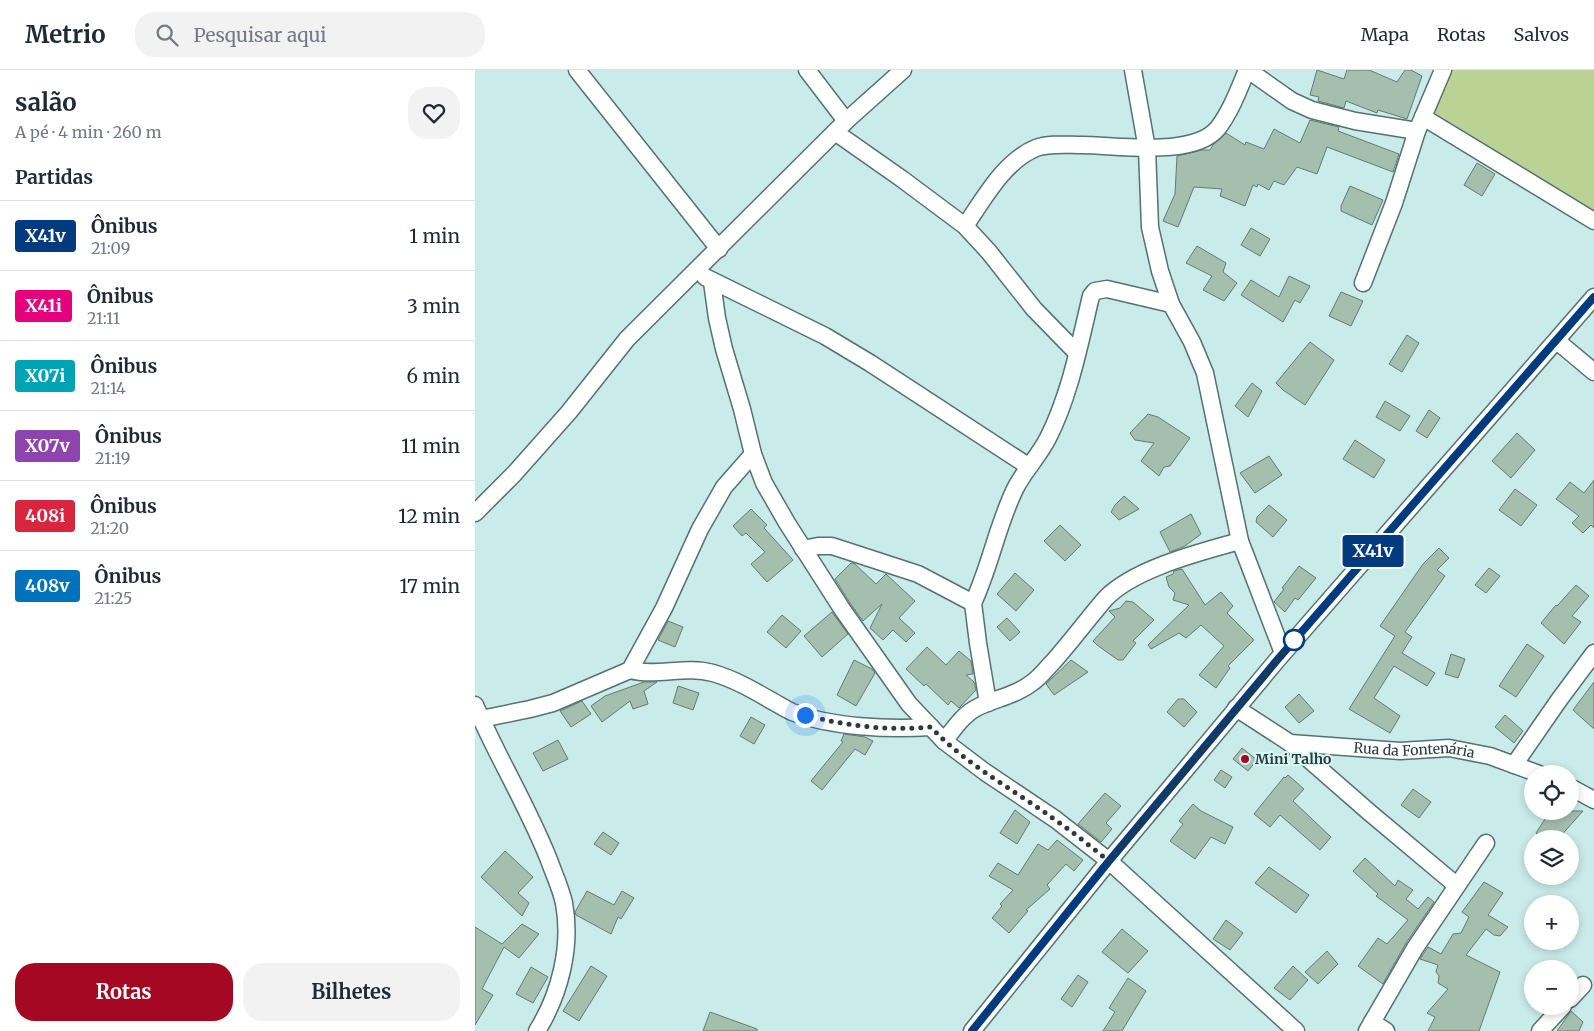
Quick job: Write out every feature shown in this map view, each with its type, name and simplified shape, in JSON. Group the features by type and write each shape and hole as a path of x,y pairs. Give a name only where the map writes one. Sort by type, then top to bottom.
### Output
{"street":[{"path":"577,70 719,249"},
{"path":"807,70 840,126 902,179 965,226 989,252 1034,309 1077,354"},
{"path":"475,513 514,474 569,412 627,339 840,126 903,70"},
{"path":"1133,70 1147,149 1150,227 1161,271 1171,304 1192,342 1205,373 1240,541 1283,653"},
{"path":"965,226 997,180 1017,160 1037,147 1110,145 1147,149 1188,144 1204,139 1217,129 1230,108 1248,70 1293,100 1312,110 1355,121 1420,124 1594,221"},
{"path":"1363,283 1394,203 1420,124 1443,70"},
{"path":"696,271 712,282 825,336 870,362 1028,466"},
{"path":"712,282 724,349 763,483 841,609 909,704 944,742 1055,819 1109,861 1296,1031"},
{"path":"988,704 977,643 973,603 982,583 1015,489 1028,466 1047,440 1059,415 1077,354 1091,296 1095,292 1107,289 1171,304"},
{"path":"972,1031 1109,861 1236,708 1594,297"},
{"path":"1557,341 1594,372"},
{"path":"630,670 664,608 700,530 724,486 753,454"},
{"path":"944,742 960,720 977,708 1013,695 1034,682 1070,643 1107,598 1130,580 1202,551 1240,541"},
{"path":"803,549 832,546 918,574 973,603"},
{"path":"1514,765 1594,653"},
{"path":"537,1031 553,996 564,963 566,927 564,902 539,835 478,712 530,710 553,703 630,670 640,672 685,670 711,673 737,681 791,712 831,722 901,729 931,727"},
{"name":"Rua da Fontenária","path":"1236,708 1290,743 1399,751 1449,748 1490,756 1524,769"},
{"path":"1290,743 1457,885"},
{"path":"1579,792 1594,800"},
{"path":"1375,1028 1415,948 1486,844"},
{"path":"1579,989 1583,985"},
{"path":"1540,1031 1555,1015"}],"green space":[{"path":"1449,70 1594,70 1594,219 1434,118 1430,108"}],"building":[{"path":"1317,70 1344,79 1347,70 1369,70 1397,82 1405,70 1411,70 1422,76 1407,119 1378,110 1377,113 1346,101 1344,108 1318,101 1319,97 1310,95"},
{"path":"1310,120 1339,127 1338,131 1399,154 1393,172 1327,147 1317,174 1297,167 1284,185 1274,181 1269,190 1258,184 1257,187 1253,185 1245,206 1220,196 1222,189 1194,187 1178,227 1163,221 1175,194 1177,156 1210,150 1226,133 1245,145 1246,142 1264,149 1274,129 1300,143"},
{"path":"1477,163 1495,174 1482,196 1464,185"},
{"path":"1350,186 1383,200 1372,225 1341,211 1341,206"},
{"path":"1251,228 1270,239 1260,256 1241,245"},
{"path":"1197,246 1226,263 1223,272 1237,283 1224,301 1203,290 1212,276 1186,263"},
{"path":"1289,276 1310,286 1300,303 1295,300 1283,322 1241,295 1251,280 1279,297"},
{"path":"1341,292 1363,301 1351,326 1329,316"},
{"path":"1407,335 1419,343 1402,372 1389,364"},
{"path":"1310,342 1334,360 1305,405 1276,383"},
{"path":"1252,383 1262,391 1248,417 1235,406"},
{"path":"1385,401 1410,416 1400,431 1376,417"},
{"path":"1429,410 1440,418 1427,438 1416,431"},
{"path":"1148,414 1158,417 1190,438 1170,466 1164,467 1159,476 1141,461 1154,443 1135,440 1130,433"},
{"path":"1517,433 1535,450 1511,478 1492,461"},
{"path":"1355,440 1385,460 1374,478 1343,459"},
{"path":"1269,456 1282,475 1255,493 1240,473"},
{"path":"1594,480 1594,528 1591,525 1583,533 1572,523 1579,516 1556,499 1570,482 1584,493"},
{"path":"1515,489 1537,505 1521,526 1499,510"},
{"path":"1124,496 1139,509 1119,520 1111,512"},
{"path":"1269,505 1287,520 1273,537 1256,522 1257,517"},
{"path":"751,509 767,525 764,528 793,560 767,582 751,564 765,552 746,533 742,536 733,526"},
{"path":"1191,514 1201,534 1185,546 1170,552 1160,532"},
{"path":"1060,525 1081,545 1065,561 1044,541"},
{"path":"1439,548 1449,558 1437,570 1445,576 1405,632 1412,637 1402,653 1435,673 1427,686 1394,666 1374,698 1400,716 1390,733 1349,709 1395,636 1380,626 1423,564"},
{"path":"851,563 855,564 876,584 886,574 915,601 899,618 915,633 906,642 893,630 883,640 870,628 882,604 863,621 850,603 835,579"},
{"path":"1299,566 1316,578 1298,600 1295,598 1285,612 1274,602"},
{"path":"1489,568 1500,576 1486,593 1475,585"},
{"path":"1182,569 1205,605 1221,592 1233,606 1227,613 1254,640 1228,666 1230,668 1216,688 1199,675 1224,646 1201,625 1186,638 1179,633 1151,649 1148,645 1189,605 1173,600 1175,593 1169,587 1166,577 1173,574 1174,571"},
{"path":"1015,573 1034,590 1016,611 997,594"},
{"path":"1576,585 1589,596 1572,616 1581,622 1564,644 1541,623"},
{"path":"1126,601 1133,602 1154,620 1133,641 1136,643 1123,660 1118,660 1093,641 1115,617 1109,611 1120,608"},
{"path":"832,612 848,634 822,657 804,636"},
{"path":"782,615 801,631 786,648 767,632"},
{"path":"1007,618 1020,632 1010,641 997,627"},
{"path":"668,621 683,627 675,647 658,640"},
{"path":"1527,644 1544,656 1516,697 1499,686"},
{"path":"927,647 946,665 959,651 971,661 973,674 966,675 974,682 976,690 959,708 951,701 948,705 926,684 924,686 906,669"},
{"path":"1451,654 1465,659 1458,678 1445,674"},
{"path":"854,660 872,669 875,673 856,706 837,695"},
{"path":"1071,660 1088,672 1054,695 1046,684"},
{"path":"644,682 657,682 644,691 648,704 633,709 630,701 602,722 591,706 605,696"},
{"path":"1594,682 1594,729 1573,710"},
{"path":"678,686 699,693 693,710 673,703"},
{"path":"1299,694 1314,711 1299,723 1285,707"},
{"path":"1178,699 1184,699 1197,712 1184,727 1167,712"},
{"path":"582,701 591,714 571,727 560,711"},
{"path":"1505,715 1523,731 1514,743 1495,727"},
{"path":"751,717 765,725 754,744 740,736"},
{"path":"844,734 865,737 873,741 865,755 855,749 822,790 811,781 843,742 841,741"},
{"path":"558,740 568,759 543,771 533,753"},
{"name":"Mini Talho","path":"1242,748 1257,760 1248,771 1233,759"},
{"path":"1221,770 1232,777 1225,788 1214,780"},
{"path":"1288,775 1304,789 1293,801 1331,837 1320,850 1280,815 1270,827 1254,814 1284,777"},
{"path":"1413,789 1431,802 1419,818 1401,805"},
{"path":"1105,793 1121,806 1106,823 1112,829 1101,842 1078,824"},
{"path":"1193,804 1201,811 1233,827 1225,844 1211,837 1195,859 1170,841 1183,824 1179,821"},
{"path":"1015,810 1030,822 1017,844 1000,833"},
{"path":"1544,820 1575,820 1566,830 1538,830"},
{"path":"603,832 619,843 611,855 594,844"},
{"path":"1057,840 1083,860 1074,871 1066,864 1047,885 1050,889 1026,910 1028,911 1009,933 992,918 1002,906 1000,904 1013,890 989,876 998,863 1018,875 1038,844 1048,850"},
{"path":"505,851 533,877 518,893 529,903 522,916 481,877"},
{"path":"1365,858 1395,886 1398,880 1413,890 1406,899 1418,909 1428,897 1434,902 1406,943 1383,984 1358,966 1378,938 1387,944 1408,920 1376,896 1378,894 1353,871"},
{"path":"1269,867 1309,895 1296,913 1255,883"},
{"path":"1484,882 1503,893 1488,915 1508,927 1500,936 1494,935 1486,929 1466,955 1500,972 1479,1031 1428,1031 1435,1017 1427,1013 1448,989 1438,983 1439,976 1436,972 1438,965 1420,959 1428,947 1441,954 1453,934 1461,933 1469,917 1462,912"},
{"path":"587,891 614,905 622,891 634,898 621,919 618,917 611,934 576,915 575,912"},
{"path":"1226,920 1243,933 1230,950 1213,939"},
{"path":"522,924 539,934 519,958 504,947 482,989 493,995 475,1025 475,927 502,944"},
{"path":"1122,929 1148,951 1128,973 1102,952"},
{"path":"1327,951 1338,964 1318,984 1305,972"},
{"path":"591,966 607,976 579,1021 563,1011"},
{"path":"1293,966 1308,980 1290,1000 1274,988"},
{"path":"531,967 548,977 533,1003 516,994"},
{"path":"1078,975 1088,982 1072,1007 1061,999"},
{"path":"1128,978 1146,991 1122,1031 1103,1031 1115,1012 1109,1008"},
{"path":"710,1012 757,1029 757,1031 703,1031"},
{"path":"1568,1015 1575,1015 1583,1022 1579,1031 1557,1031"}],"bus line":[{"name":"X41v","path":"972,1031 1109,861 1278,659 1594,297"}],"place":[{"name":"Mini Talho","path":"1245,759"}],"route":[{"path":"805,715 831,722 901,729 931,727 944,742 1055,819 1109,861 1296,638 1294,640"}]}
